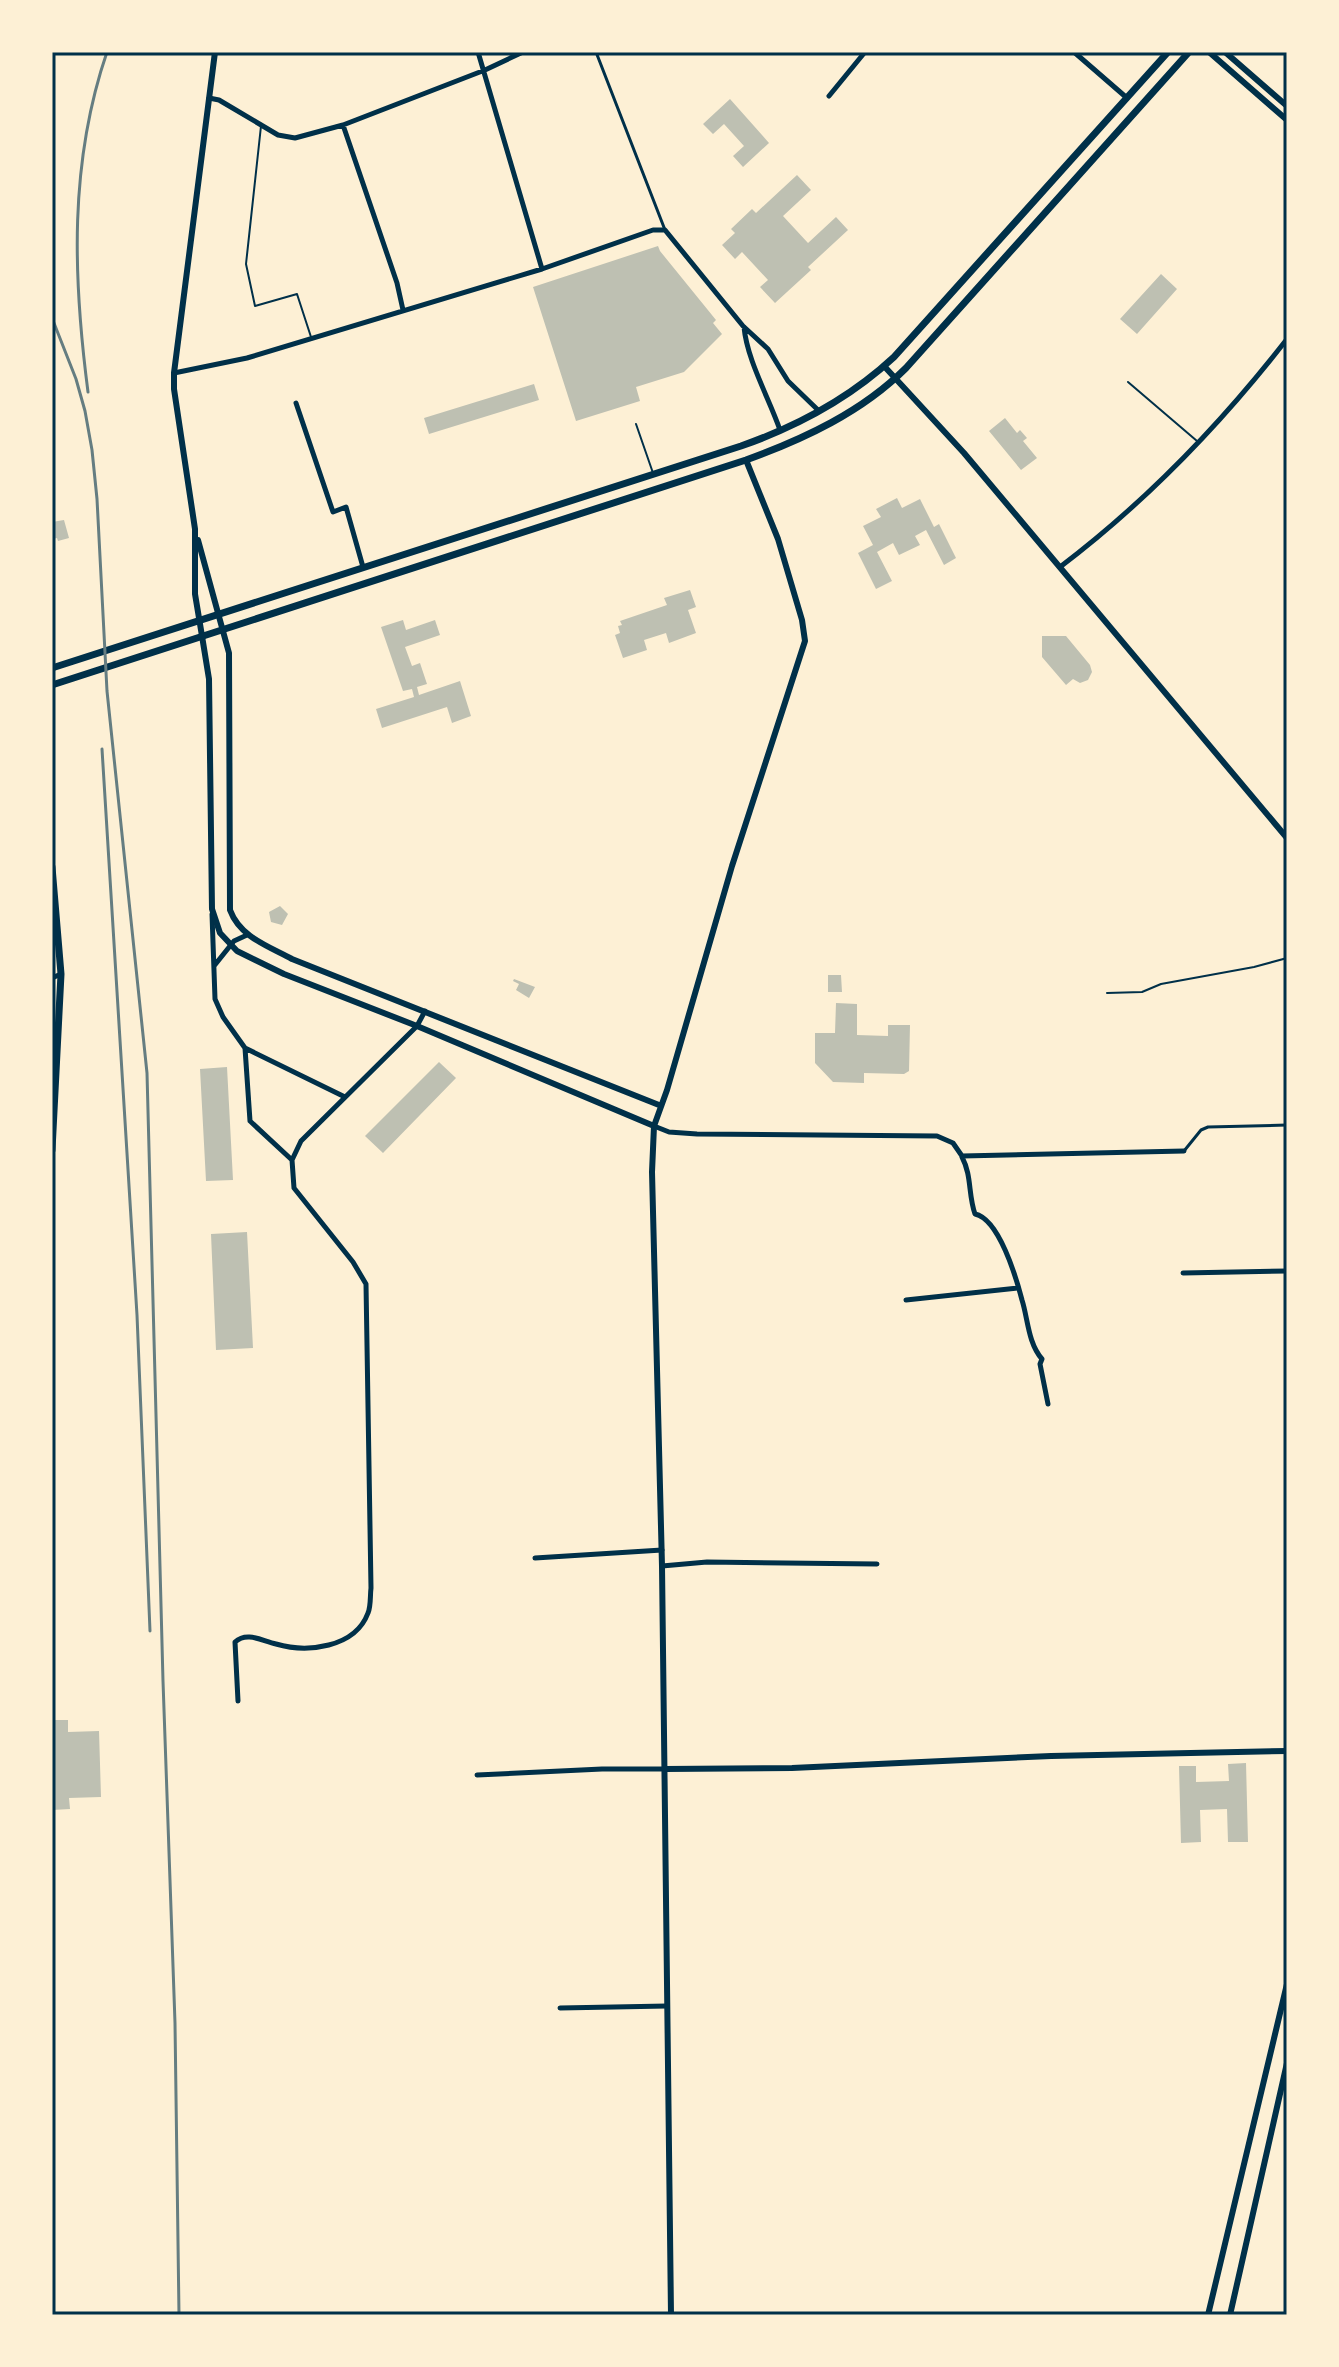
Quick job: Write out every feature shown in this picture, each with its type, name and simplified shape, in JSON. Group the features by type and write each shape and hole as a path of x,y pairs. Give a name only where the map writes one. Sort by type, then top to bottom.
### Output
{"main road":[{"path":"52,668 654,474 781,431 819,411 884,366 1168,52"},
{"path":"52,685 746,460 834,421 896,378 1189,52"},
{"path":"52,867 61,974 52,1150"}],"street":[{"path":"215,52 174,373 195,529 229,653 230,910 238,927 247,935 292,959 659,1105"},
{"path":"478,52 542,269"},
{"path":"209,98 219,100 278,135 295,138 343,125 523,52"},
{"path":"596,52 665,230 743,326 768,349 798,392 819,411"},
{"path":"829,96 865,52"},
{"path":"1074,52 1127,98"},
{"path":"1209,52 1287,120"},
{"path":"1225,52 1287,106"},
{"path":"343,125 397,283 403,310"},
{"path":"174,373 247,358 542,269 653,230 665,230"},
{"path":"743,326 746,348 781,431"},
{"path":"1059,568 1154,489 1250,387 1287,339"},
{"path":"884,366 964,453 1287,838"},
{"path":"296,403 333,512 346,507 363,567"},
{"path":"671,2315 662,1550 652,1172 654,1126 732,866 805,641 802,620 778,539 746,460"},
{"path":"195,529 195,594 209,679 212,909 218,1008 245,1048 345,1097"},
{"path":"212,909 220,933 230,945 284,974 669,1132 937,1136 953,1143 970,1173 970,1196 975,1214 984,1216 997,1233 1018,1288 1033,1344 1042,1359 1040,1364 1048,1404"},
{"path":"214,966 230,945 247,935"},
{"path":"52,978 61,974"},
{"path":"238,1701 235,1642 239,1638 248,1636 292,1648 332,1646 356,1632 368,1613 371,1588 366,1284 353,1262 294,1188 292,1160 301,1141 417,1026 425,1011"},
{"path":"245,1048 250,1121 292,1160"},
{"path":"962,1156 1184,1151 1201,1130 1208,1127 1287,1125"},
{"path":"1183,1273 1287,1271"},
{"path":"906,1300 1018,1288"},
{"path":"535,1558 662,1550"},
{"path":"662,1566 707,1562 877,1564"},
{"path":"477,1775 1287,1751"},
{"path":"1208,2315 1287,1984"},
{"path":"560,2008 667,2006"},
{"path":"1230,2315 1287,2063"}],"lane":[{"path":"261,125 247,278 255,306 297,294 311,338"},
{"path":"1128,382 1199,443"},
{"path":"636,424 654,474"},
{"path":"1107,993 1142,992 1161,984 1287,958"}],"building":[{"path":"730,99 769,143 743,167 733,156 744,146 724,124 713,134 703,124"},
{"path":"797,175 811,190 783,216 808,243 836,217 848,230 775,303 760,287 768,280 742,252 735,259 722,245 735,233 731,229 752,209 756,213"},
{"path":"658,246 716,320 713,323 722,334 684,372 636,387 640,401 576,421 533,287"},
{"path":"1161,274 1177,289 1137,334 1120,319"},
{"path":"534,384 539,400 429,434 424,418"},
{"path":"1005,418 1017,433 1020,430 1027,438 1023,441 1037,458 1021,470 989,431"},
{"path":"897,498 902,508 920,499 934,527 939,524 956,558 944,565 926,530 915,536 920,545 899,555 893,543 877,552 892,581 876,589 858,553 873,545 863,526 881,517 876,509"},
{"path":"64,520 69,538 52,539 52,522"},
{"path":"690,590 696,607 688,610 696,633 669,643 666,633 644,640 647,650 623,658 615,635 620,633 620,621 667,605 664,598"},
{"path":"403,620 406,630 435,620 440,635 405,647 412,666 420,663 427,684 417,687 419,695 460,681 471,716 452,723 447,707 382,728 376,709 414,697 412,689 403,691 381,627"},
{"path":"1042,636 1066,636 1090,665 1092,672 1088,680 1080,683 1073,679 1066,685 1042,657"},
{"path":"280,906 288,914 282,925 271,922 269,912"},
{"path":"828,975 841,975 842,992 828,992"},
{"path":"514,979 535,987 529,998 516,990 519,984"},
{"path":"836,1003 857,1004 857,1035 888,1036 888,1025 910,1025 909,1071 904,1074 864,1073 864,1083 833,1082 815,1063 815,1033 835,1033"},
{"path":"439,1062 456,1078 383,1153 365,1136"},
{"path":"227,1067 233,1180 206,1181 200,1069"},
{"path":"247,1232 253,1348 216,1350 211,1234"},
{"path":"52,1720 68,1720 68,1732 99,1731 101,1797 69,1798 70,1809 52,1810"},
{"path":"1246,1763 1248,1842 1228,1842 1227,1809 1200,1810 1201,1842 1181,1843 1179,1766 1196,1766 1196,1782 1229,1781 1228,1764"}],"railway":[{"path":"88,392 77,263 80,178 86,136 107,52"},
{"path":"52,318 76,379 92,450 107,691 147,1073 175,2023 179,2315"},
{"path":"102,749 137,1315 150,1631"}]}
